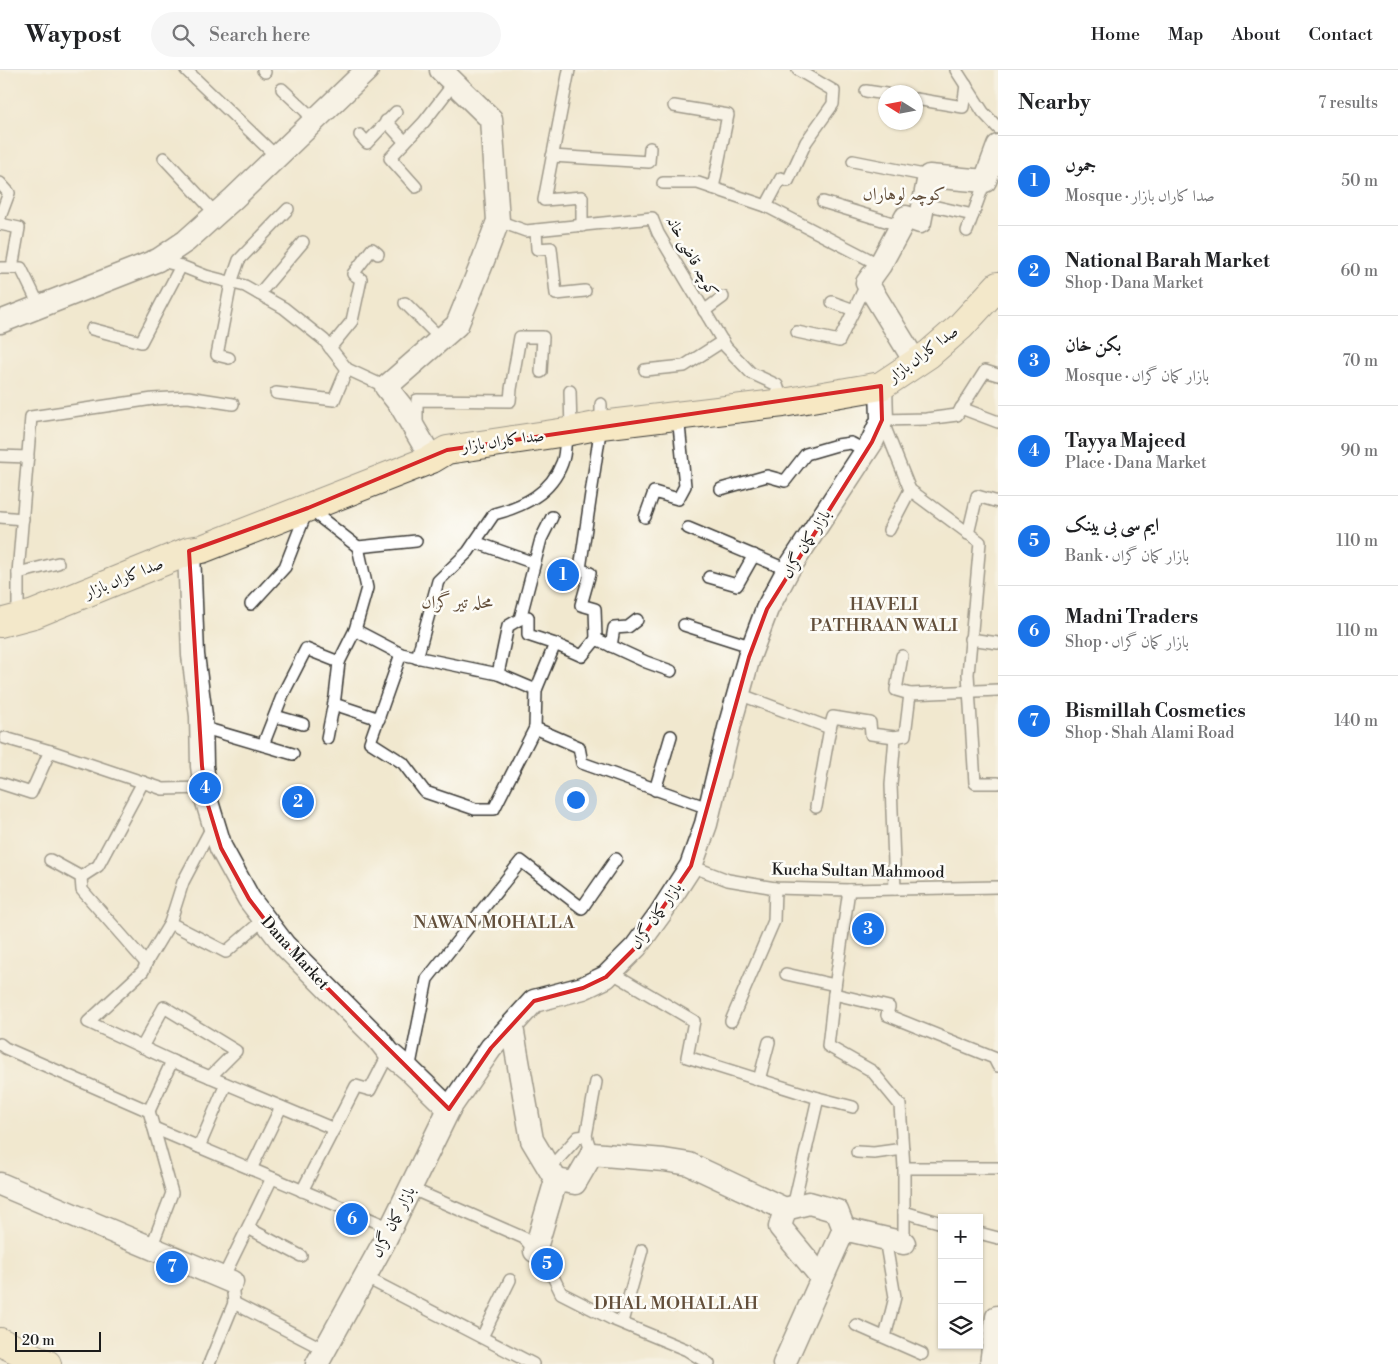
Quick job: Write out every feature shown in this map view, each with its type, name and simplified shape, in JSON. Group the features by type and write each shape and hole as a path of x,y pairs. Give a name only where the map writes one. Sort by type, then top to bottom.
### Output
{"street":[{"path":"0,322 158,260 186,241 367,70"},
{"path":"432,459 401,406 386,387 457,325 498,222 491,119 447,76"},
{"path":"916,363 874,274 911,216 929,176 985,180 998,146"},
{"name":"صدا کاراں بازار","path":"9,620 34,614 189,551 202,549 308,508 432,459 447,450 568,431 601,414 678,415 783,403 881,386 929,354 960,327 998,286"},
{"path":"881,386 882,420"},
{"name":"بازار کمان گراں","path":"321,1357 391,1228 449,1109 491,1048 534,1001 583,988 606,977 636,947 691,866 706,824 708,808 739,694 753,647 767,610 788,570 866,452 882,420"},
{"name":"Dana Market","path":"189,551 193,655 205,788 207,802 221,848 249,899 284,945 378,1039 389,1053 449,1109"},
{"path":"512,1027 532,1140 557,1170 575,1183 589,1145 689,1164 789,1208 809,1203 837,1211 844,1229 784,1364"},
{"path":"535,1251 557,1170"},
{"path":"0,1184 151,1248 230,1288"},
{"path":"789,1208 780,1228 822,1278"},
{"path":"844,1229 895,1241"},
{"path":"991,1364 997,1317"},
{"path":"0,1342 47,1364"}],"lane":[{"path":"186,70 277,157"},
{"path":"569,70 544,200 582,197 582,226"},
{"path":"766,206 781,178 788,181 806,142 834,104 834,91 798,70"},
{"path":"956,70 983,112 998,128"},
{"path":"416,187 390,158 424,122 447,76"},
{"path":"923,100 963,107 966,85"},
{"path":"282,89 315,120"},
{"path":"866,91 878,93"},
{"path":"674,106 728,115 713,188"},
{"path":"360,135 367,143 396,112"},
{"path":"386,122 405,142"},
{"path":"552,156 649,162 650,148"},
{"path":"164,158 216,214"},
{"path":"853,161 929,176"},
{"path":"967,231 985,180"},
{"path":"0,183 9,193 0,216"},
{"path":"663,183 698,183 766,206 874,274 838,340 797,332"},
{"path":"823,202 911,216 973,215"},
{"path":"229,358 217,355 231,283 239,260 288,209"},
{"name":"کوچہ قاضی خانہ","path":"498,222 526,231 652,218 658,233 726,347 752,374 776,385 783,403"},
{"path":"0,224 18,228 12,268"},
{"path":"536,230 537,249 551,248 556,294 585,291"},
{"path":"259,294 303,242"},
{"path":"330,348 352,321 361,279 354,274 372,249 378,254"},
{"path":"158,260 181,266 206,276 245,286 284,308 324,340 347,369 386,387"},
{"path":"92,329 141,342 181,266"},
{"path":"0,268 21,268 40,307"},
{"path":"704,311 723,297"},
{"path":"832,302 854,310"},
{"path":"405,303 441,339"},
{"path":"417,436 417,400 510,402 520,337 543,337 541,372"},
{"path":"645,370 684,366 723,341"},
{"path":"276,393 334,400 347,369"},
{"path":"998,374 985,371 957,415 926,419 882,420 910,490 980,542 968,674 975,783 998,783"},
{"path":"417,658 438,581 468,552 494,514 510,510 538,496 550,484 563,462 568,431 570,391"},
{"path":"9,620 18,573 31,417 153,399 188,398 233,404"},
{"path":"962,408 998,422"},
{"path":"498,674 508,626 520,619 528,617 528,634 582,656 596,639 595,609 581,605 590,573 580,569 601,414"},
{"path":"645,517 654,492 678,499 685,486 678,415"},
{"path":"721,489 767,476 785,481 806,454 837,444 850,444 866,452"},
{"path":"0,456 28,457"},
{"path":"889,530 910,490"},
{"path":"968,534 977,496 998,502"},
{"path":"251,604 286,566 308,508 358,546 367,588 355,630 339,662 334,704 327,738"},
{"path":"0,517 23,519"},
{"path":"520,619 541,539 552,517"},
{"path":"688,528 788,570"},
{"path":"358,546 416,541"},
{"path":"475,542 534,563"},
{"path":"710,577 737,585 754,555"},
{"path":"18,573 58,563"},
{"path":"610,646 614,628 628,627 638,620"},
{"path":"684,625 753,647"},
{"path":"355,630 400,654 498,674 536,690"},
{"path":"596,639 671,671"},
{"path":"970,639 997,640"},
{"path":"400,654 370,742 403,763 425,792 475,809 494,809 535,728 536,690 554,644"},
{"path":"263,745 284,694 306,649 339,662"},
{"path":"902,656 896,690 910,694 998,690"},
{"path":"739,694 830,728"},
{"path":"816,807 833,717 870,723 871,734 895,737 905,735 910,694"},
{"path":"334,704 379,719"},
{"path":"275,716 303,724"},
{"path":"201,727 293,754"},
{"path":"535,728 579,747 582,763 708,808"},
{"path":"656,790 671,736"},
{"path":"895,737 891,785 895,889"},
{"path":"5,738 163,789 205,788"},
{"path":"0,783 31,793 50,751"},
{"path":"81,877 98,866 143,782"},
{"path":"213,824 183,882 170,924 143,970 88,1022 172,1061 334,1129"},
{"path":"409,1070 427,979 521,861 582,908 616,859"},
{"path":"50,860 81,877"},
{"name":"Kucha Sultan Mahmood","path":"691,866 728,880 775,888 849,890 998,888"},
{"path":"81,877 82,890 146,963 148,959"},
{"path":"732,1021 774,921 775,888"},
{"path":"849,890 828,1046 872,1071 900,1105 904,1168 904,1212 895,1241 895,1297 885,1337"},
{"path":"170,924 226,952 264,919"},
{"path":"611,972 694,1021 687,1057 853,1107"},
{"path":"786,974 889,1007 887,1015 994,1058 998,1066"},
{"path":"142,1047 164,1007 236,1051 210,1077"},
{"path":"760,1080 769,1042"},
{"path":"0,1044 5,1048 149,1111"},
{"path":"302,1191 356,1086 370,1090 389,1053"},
{"path":"151,1248 172,1193 149,1111 172,1061"},
{"path":"589,1145 596,1082"},
{"path":"199,1147 226,1084"},
{"path":"789,1208 818,1098"},
{"path":"251,1169 282,1107"},
{"path":"154,1128 391,1228"},
{"path":"857,1152 874,1153 903,1149"},
{"path":"904,1168 998,1168"},
{"path":"209,1364 248,1228 272,1178"},
{"path":"410,1188 524,1238 547,1264 561,1293 687,1350 709,1364"},
{"path":"904,1212 938,1222"},
{"path":"248,1228 301,1256"},
{"path":"983,1234 998,1238"},
{"path":"622,1322 642,1250"},
{"path":"365,1277 533,1364"},
{"path":"482,1337 510,1280"},
{"path":"230,1288 321,1357"},
{"path":"856,1325 922,1354"}],"highlighted area":[{"path":"881,386 882,420 872,442 767,609 749,657 691,866 636,947 606,977 583,988 534,1001 491,1048 449,1109 284,945 249,899 221,848 207,802 202,766 189,551 308,508 447,450"}],"place":[{"name":"جموں","path":"563,575"},
{"name":"Tayya Majeed","path":"205,788"},
{"name":"National Barah Market","path":"298,802"},
{"name":"بکن خان","path":"868,929"},
{"name":"Madni Traders","path":"352,1219"},
{"name":"ایم سی بی بینک","path":"547,1264"},
{"name":"Bismillah Cosmetics","path":"172,1267"}],"district":[{"name":"کوچہ لوہاراں","path":"904,194"},
{"name":"محلہ تیر گراں","path":"457,602"},
{"name":"HAVELI PATHRAAN WALI","path":"884,614"},
{"name":"NAWAN MOHALLA","path":"494,922"},
{"name":"DHAL MOHALLAH","path":"676,1303"}]}
